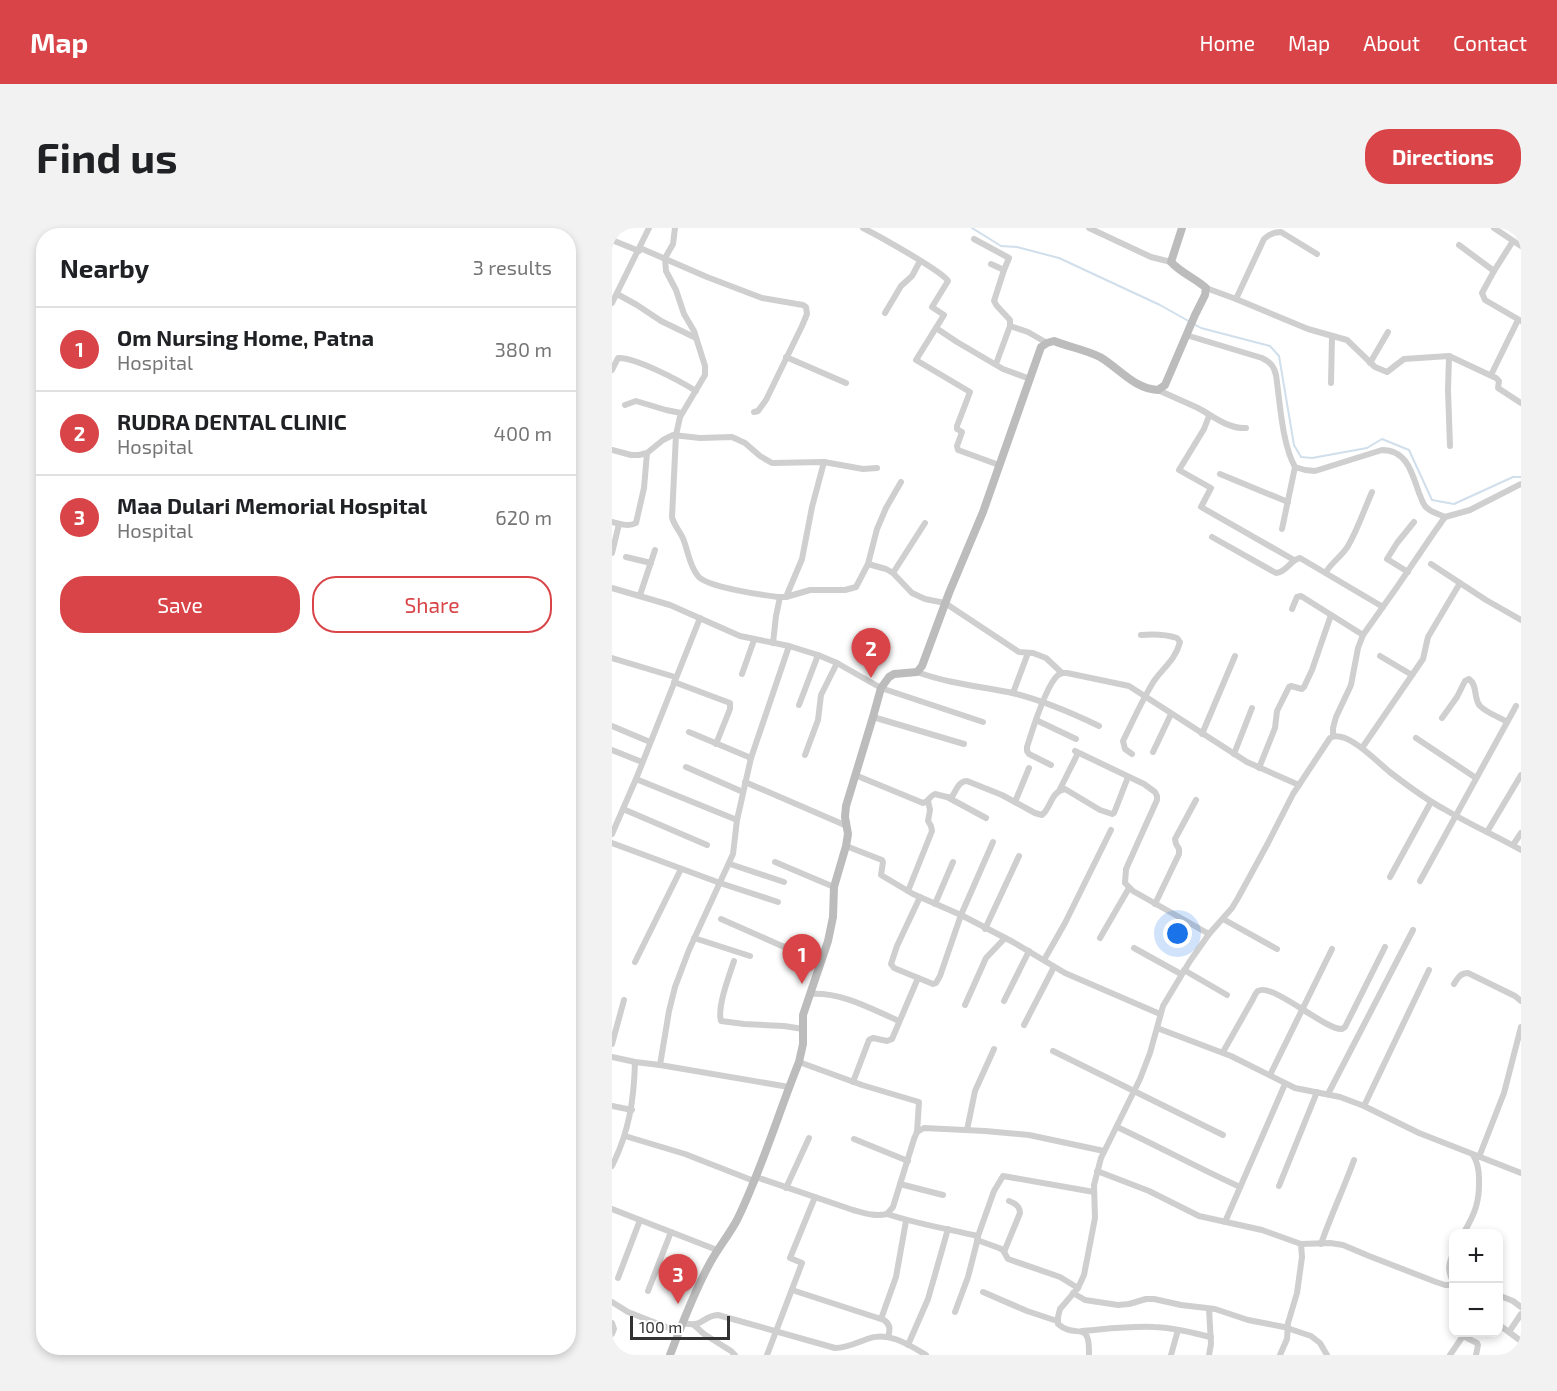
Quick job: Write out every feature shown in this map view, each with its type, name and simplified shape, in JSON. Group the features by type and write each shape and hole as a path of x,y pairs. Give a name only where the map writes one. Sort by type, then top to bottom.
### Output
{"street":[{"path":"612,303 649,228"},
{"path":"675,228 673,244 665,258 665,265 684,314 694,331 705,366 705,375 681,413 676,435 672,517 673,523 682,536 696,574 703,581 716,585 783,597 810,590 852,589 858,584 868,564 882,517 901,482"},
{"path":"863,228 920,261 948,281 932,306 944,315 916,360 970,392 957,426 957,429 962,432 957,446 958,450 999,465"},
{"path":"1089,228 1151,257 1170,262 1178,270 1200,282 1206,288 1308,329 1347,340 1370,363 1387,372 1404,359 1449,356 1491,375 1499,381 1500,390 1521,403"},
{"path":"1170,262 1182,228"},
{"path":"1494,228 1521,245"},
{"path":"1236,299 1264,239 1275,232 1281,232 1317,254"},
{"path":"974,239 1009,258 994,301 1010,320 1010,326 996,364"},
{"path":"612,240 665,258 762,298 806,307 807,314 802,326 766,400 758,411 754,412"},
{"path":"1491,375 1519,321 1485,300 1482,293 1513,241"},
{"path":"1459,245 1494,271"},
{"path":"885,313 901,286 912,276 920,261"},
{"path":"992,264 1004,270"},
{"path":"1158,390 1165,385 1205,295 1206,288"},
{"path":"617,294 661,321 696,338"},
{"path":"1010,326 1028,332 1047,343"},
{"path":"936,328 996,364 1030,379"},
{"path":"1370,363 1388,332"},
{"path":"1187,334 1262,358 1275,367 1285,438 1295,467 1282,529"},
{"path":"1331,383 1332,336"},
{"path":"917,672 924,661 945,603 983,512 1041,347 1054,341 1100,357 1134,382 1158,390 1233,427 1246,428"},
{"path":"1449,356 1450,446"},
{"path":"786,357 846,383"},
{"path":"612,370 618,358 631,360 678,380 696,391"},
{"path":"625,405 636,401 681,413"},
{"path":"1209,416 1204,429 1179,470 1211,488 1201,507 1294,560"},
{"path":"612,450 639,455 647,453 663,440 676,435 700,438 732,437 745,443 772,463 824,462 863,470 878,468"},
{"path":"1295,467 1315,471 1382,450 1389,450 1406,461 1423,504 1445,517"},
{"path":"612,553 615,523 634,524 637,519 646,475 647,453"},
{"path":"773,643 776,616 802,559 824,462"},
{"path":"1220,474 1288,502"},
{"path":"1057,1321 1060,1309 1076,1291 1084,1275 1094,1228 1094,1192 1097,1171 1104,1151 1145,1066 1160,1014 1182,972 1238,898 1299,784 1333,736 1336,717 1351,685 1359,643 1363,635 1445,517 1470,510 1521,484"},
{"path":"1326,572 1349,544 1372,492"},
{"path":"1408,572 1387,559 1414,522"},
{"path":"893,573 925,523"},
{"path":"1212,537 1276,573 1283,571 1298,557 1383,607"},
{"path":"640,595 655,550"},
{"path":"626,557 651,563"},
{"path":"868,564 893,573 912,593 925,599 945,603 1019,652 1034,653 1046,658 1062,673 1123,684 1136,690 1234,754 1259,768 1299,784"},
{"path":"1431,564 1521,620"},
{"path":"1362,748 1425,657 1428,637 1460,583"},
{"path":"612,588 670,605 727,631 754,640 789,646 818,655 881,688 983,722"},
{"path":"1292,609 1299,596 1363,635"},
{"path":"1259,768 1275,728 1277,711 1289,687 1302,689 1305,685 1331,615"},
{"path":"612,834 700,618"},
{"path":"1132,754 1125,749 1123,741 1156,677 1174,657 1180,642 1173,636 1141,635"},
{"path":"742,674 754,640"},
{"path":"660,1065 672,998 694,938 730,864 751,758 789,646"},
{"path":"1013,693 1028,653"},
{"path":"800,705 818,655"},
{"path":"1202,734 1235,656"},
{"path":"1380,656 1412,675"},
{"path":"612,658 674,679 730,703 730,709 716,744"},
{"path":"805,755 818,720 821,695 837,663"},
{"path":"670,1355 701,1280 737,1220 799,1062 803,1044 803,1015 831,928 834,887 846,846 846,806 881,688 894,674 917,672 943,681 1013,693 1062,709 1099,726"},
{"path":"1051,765 1029,754 1027,747 1051,683 1062,673"},
{"path":"1442,718 1465,681 1469,679 1474,684 1480,705 1507,722"},
{"path":"1420,881 1516,706"},
{"path":"1234,754 1252,708"},
{"path":"1153,752 1171,714"},
{"path":"873,717 964,744"},
{"path":"1036,720 1076,739"},
{"path":"612,726 650,742"},
{"path":"689,732 751,758"},
{"path":"1333,736 1346,739 1362,748 1402,782 1431,802 1521,850"},
{"path":"1416,738 1476,778"},
{"path":"612,750 642,762"},
{"path":"949,798 964,780 1042,815 1060,789 1077,752 1150,788 1155,792 1157,800 1126,869 1125,883 1128,888 1209,934"},
{"path":"686,767 743,792"},
{"path":"1015,802 1029,768"},
{"path":"855,775 923,803 934,794 949,798 986,818"},
{"path":"1487,832 1521,775"},
{"path":"1060,789 1065,789 1100,810 1112,814 1128,777"},
{"path":"636,779 737,820"},
{"path":"745,782 847,826"},
{"path":"1155,904 1180,852 1174,842 1175,839 1196,800"},
{"path":"908,891 932,831 928,821 930,810 928,801"},
{"path":"1390,877 1431,802"},
{"path":"623,809 708,845"},
{"path":"1044,960 1111,830"},
{"path":"1513,846 1521,833"},
{"path":"920,897 891,964 894,968 933,984 938,981 961,915 993,842"},
{"path":"612,843 778,903"},
{"path":"846,846 882,861 881,874 908,891 961,915 1054,967 1160,1014"},
{"path":"985,929 1019,856"},
{"path":"775,862 834,887"},
{"path":"935,904 953,862"},
{"path":"730,864 784,882"},
{"path":"635,962 681,869"},
{"path":"1100,938 1128,888"},
{"path":"721,919 782,946 824,955"},
{"path":"1223,919 1277,949"},
{"path":"1328,1094 1413,930"},
{"path":"694,938 750,956"},
{"path":"965,1005 986,958 1005,938"},
{"path":"1222,1052 1260,990 1269,991 1302,1008 1333,1028 1345,1027 1385,947"},
{"path":"1134,948 1227,995"},
{"path":"1270,1075 1332,949"},
{"path":"1004,1001 1029,951"},
{"path":"734,961 719,1015 721,1021 803,1029"},
{"path":"1024,1024 1054,967"},
{"path":"1364,1107 1429,970"},
{"path":"1454,984 1460,975 1468,973 1521,1001"},
{"path":"853,1082 869,1040 873,1038 890,1041 918,978"},
{"path":"810,994 823,993 842,997 899,1021"},
{"path":"612,1044 624,1000"},
{"path":"1157,1028 1222,1052 1295,1088 1328,1094 1364,1107 1419,1133 1521,1173"},
{"path":"1465,1229 1475,1212 1480,1194 1476,1156 1502,1100 1521,1031"},
{"path":"967,1130 975,1091 994,1049"},
{"path":"1053,1051 1223,1135"},
{"path":"612,1057 789,1087"},
{"path":"612,1166 625,1136 632,1110 635,1062"},
{"path":"799,1062 853,1082 919,1102 917,1132 893,1207 887,1214"},
{"path":"1225,1222 1285,1084"},
{"path":"1279,1186 1317,1092"},
{"path":"612,1106 632,1110"},
{"path":"1117,1127 1240,1187"},
{"path":"917,1132 924,1128 1007,1132 1104,1151"},
{"path":"625,1136 867,1214 887,1214 906,1221 948,1229 978,1238 999,1248 1008,1259 1070,1281 1085,1300 1118,1305 1154,1299 1231,1313 1255,1322 1305,1333 1316,1338 1327,1355"},
{"path":"786,1188 809,1138"},
{"path":"854,1139 908,1161"},
{"path":"1321,1244 1332,1211 1344,1190 1354,1160"},
{"path":"1097,1171 1149,1191 1190,1212 1262,1230 1301,1244 1335,1243 1343,1245 1429,1280 1449,1284"},
{"path":"955,1312 994,1191 1003,1176 1094,1192"},
{"path":"900,1184 943,1195"},
{"path":"767,1355 802,1263 790,1258 815,1197"},
{"path":"1004,1252 1020,1213 1018,1206 1009,1201"},
{"path":"612,1209 717,1250"},
{"path":"618,1278 640,1220"},
{"path":"881,1319 896,1277 906,1221"},
{"path":"909,1345 931,1291 948,1229"},
{"path":"648,1291 671,1232"},
{"path":"1280,1355 1287,1339 1287,1329 1297,1293 1302,1257 1301,1244"},
{"path":"792,1290 881,1319 890,1326 888,1337"},
{"path":"983,1292 1057,1321 1065,1329 1082,1331 1154,1327 1211,1337"},
{"path":"1503,1297 1521,1307"},
{"path":"612,1302 628,1312 681,1328 700,1324 710,1316 718,1315 838,1351 875,1336 888,1337 926,1355"},
{"path":"1209,1309 1211,1337 1209,1355"},
{"path":"1509,1332 1521,1314"},
{"path":"612,1323 614,1329 612,1334"},
{"path":"694,1325 735,1355"},
{"path":"1503,1328 1521,1341"},
{"path":"1171,1355 1178,1330"},
{"path":"1082,1331 1088,1336 1089,1355"},
{"path":"1450,1355 1462,1337"},
{"path":"1468,1337 1477,1343 1479,1348 1476,1355"}],"waterway":[{"path":"972,228 1001,246 1017,247 1059,258 1160,305 1201,328 1270,346 1279,356 1294,445 1301,457 1312,458 1367,448 1382,439 1409,450 1432,500 1454,504 1513,477 1521,477"}],"place":[{"name":"RUDRA DENTAL CLINIC","path":"871,678"},
{"name":"Om Nursing Home, Patna","path":"802,984"},
{"name":"Maa Dulari Memorial Hospital","path":"678,1304"}]}
